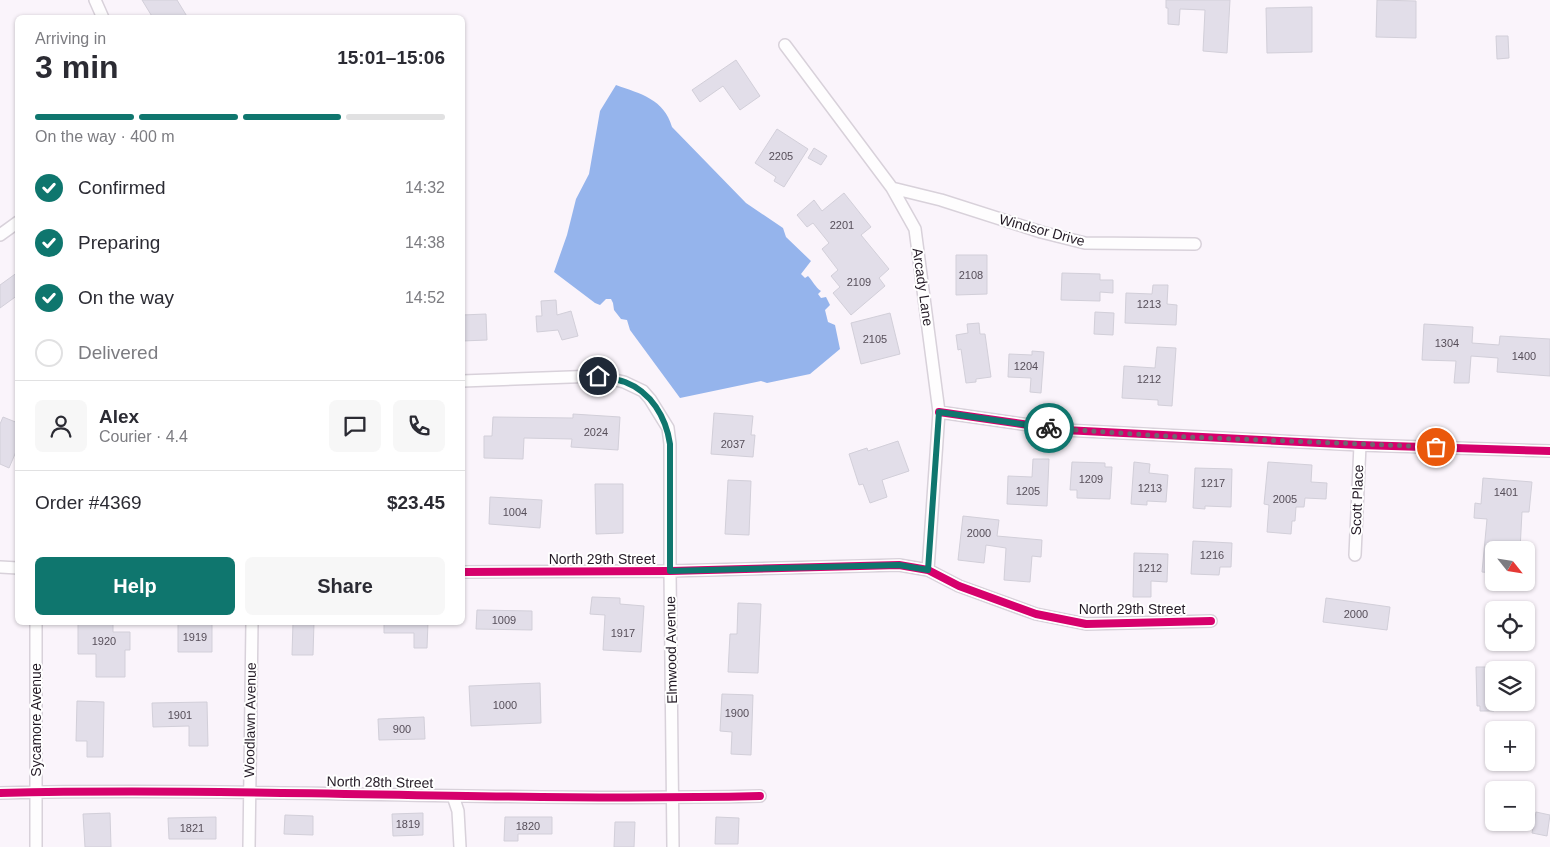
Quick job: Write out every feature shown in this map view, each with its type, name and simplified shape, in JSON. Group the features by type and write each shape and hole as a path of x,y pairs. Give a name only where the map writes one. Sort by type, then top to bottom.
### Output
{"street":[{"path":"95,0 102,15"},
{"name":"Arcady Lane","path":"785,44 892,188 915,228 939,412 928,570"},
{"name":"Windsor Drive","path":"892,188 941,200 1041,232 1085,243 1196,244"},
{"path":"0,235 15,224"},
{"name":"Elmwood Avenue","path":"465,381 598,376 624,382 643,391 668,428 670,444 673,847"},
{"path":"939,412 1064,430 1360,445 1550,451"},
{"name":"Scott Place","path":"1355,555 1360,445"},
{"name":"North 29th Street","path":"465,572 670,571 899,565 928,570 959,586 1036,614 1086,624 1211,621"},
{"path":"0,567 15,568"},
{"name":"Sycamore Avenue","path":"36,625 36,847"},
{"name":"Woodlawn Avenue","path":"249,847 252,625"},
{"name":"North 28th Street","path":"0,793 249,793 673,798 760,796"},
{"path":"453,796 458,812 460,847"}],"water":[{"path":"616,85 643,95 657,104 663,110 672,127 746,203 783,228 786,237 811,261 801,274 805,278 808,276 821,291 818,294 821,298 826,297 830,305 825,310 828,322 835,325 840,349 810,374 767,383 761,381 680,398 630,330 627,320 621,319 614,310 611,299 606,299 600,305 595,303 554,272 567,235 576,199 589,174 600,111"}],"building":[{"path":"142,0 177,0 186,15 151,15"},
{"path":"1166,0 1230,0 1227,53 1203,51 1205,10 1180,9 1179,25 1168,24"},
{"path":"1377,0 1416,1 1416,38 1376,37"},
{"path":"1312,7 1312,52 1267,53 1266,8"},
{"path":"1496,36 1508,36 1509,58 1497,59"},
{"path":"736,60 760,96 740,110 723,86 700,102 692,90"},
{"path":"777,129 808,149 784,187 774,181 776,177 755,163"},
{"path":"814,148 827,156 821,165 808,158"},
{"path":"844,193 871,227 861,235 889,269 879,278 885,286 851,315 833,293 840,287 831,276 838,270 822,249 829,243 813,223 807,227 797,215 814,200 822,211"},
{"path":"956,255 987,255 987,294 956,295"},
{"path":"1062,273 1100,274 1100,280 1113,280 1113,293 1100,292 1100,301 1061,300"},
{"path":"15,274 15,297 0,308 0,285"},
{"path":"1153,285 1168,285 1167,304 1177,305 1176,325 1125,323 1126,293 1152,294"},
{"path":"556,300 557,315 571,311 578,336 562,340 558,330 537,332 536,316 542,316 541,301"},
{"path":"1095,312 1114,313 1113,335 1094,334"},
{"path":"890,313 900,354 861,364 851,323"},
{"path":"486,314 487,340 465,341 465,315"},
{"path":"979,323 980,334 985,334 991,377 976,379 976,382 966,383 961,349 958,350 956,335 968,333 967,324"},
{"path":"1424,324 1473,327 1472,343 1499,345 1500,336 1550,339 1550,376 1497,372 1498,358 1471,356 1469,383 1454,383 1456,361 1422,360"},
{"path":"1157,347 1176,348 1172,406 1158,405 1158,400 1122,398 1124,366 1155,368"},
{"path":"1032,351 1044,352 1041,393 1030,392 1031,378 1008,377 1009,354 1032,355"},
{"path":"714,413 753,416 751,435 755,435 753,457 711,454"},
{"path":"573,414 620,417 618,450 571,447 572,439 524,438 523,459 484,458 484,436 492,436 493,417 573,418"},
{"path":"3,417 15,422 15,454 9,468 0,464 0,424"},
{"path":"898,441 909,471 882,480 887,497 870,503 863,484 859,485 849,454 867,448 868,451"},
{"path":"1033,459 1049,459 1047,506 1007,504 1008,476 1032,477"},
{"path":"1072,462 1105,463 1105,467 1112,467 1110,499 1077,498 1077,490 1070,490"},
{"path":"1134,462 1150,464 1149,473 1168,475 1166,502 1147,501 1147,505 1131,504"},
{"path":"1268,462 1312,465 1311,482 1327,483 1326,499 1305,498 1304,507 1296,507 1295,521 1292,521 1291,534 1267,532 1269,505 1264,504"},
{"path":"1195,468 1232,469 1231,507 1205,506 1205,509 1193,508"},
{"path":"1483,478 1532,482 1529,512 1522,512 1520,541 1485,541 1485,572 1482,572 1487,519 1474,518 1475,503 1481,504"},
{"path":"728,480 751,481 749,535 725,534"},
{"path":"595,484 623,484 623,533 596,534"},
{"path":"490,497 542,500 540,528 489,524"},
{"path":"963,516 999,520 997,536 1042,540 1041,557 1032,556 1030,582 1004,580 1006,548 986,545 984,563 958,560"},
{"path":"1193,541 1232,543 1231,567 1220,567 1219,575 1191,574"},
{"path":"1134,553 1168,554 1167,582 1151,581 1151,597 1133,597"},
{"path":"592,597 620,598 620,604 644,606 641,652 603,650 605,615 590,614"},
{"path":"1326,598 1390,607 1387,630 1323,622"},
{"path":"738,603 761,604 758,673 728,672 730,634 737,634"},
{"path":"477,610 532,611 532,630 476,629"},
{"path":"78,625 113,625 113,632 130,632 130,650 125,650 125,677 96,677 96,654 78,654"},
{"path":"178,625 212,625 212,652 178,652"},
{"path":"293,625 314,625 313,655 292,655"},
{"path":"384,625 428,625 427,648 414,648 414,633 384,633"},
{"path":"1476,667 1485,667 1485,711 1480,711 1480,706 1477,706"},
{"path":"540,683 541,723 471,726 469,686"},
{"path":"722,694 753,695 751,755 731,754 732,732 720,731"},
{"path":"77,701 104,702 103,757 87,757 87,741 76,741"},
{"path":"207,702 208,746 189,746 189,726 153,727 152,703"},
{"path":"424,717 425,739 379,740 378,719"},
{"path":"1536,812 1550,815 1547,836 1532,833 1535,831"},
{"path":"110,813 111,847 85,847 83,814"},
{"path":"423,813 423,835 393,836 392,814"},
{"path":"285,815 313,816 313,835 284,834"},
{"path":"216,817 216,839 169,839 168,818"},
{"path":"505,817 552,817 552,834 518,834 518,841 504,841"},
{"path":"716,817 739,818 738,844 715,844"},
{"path":"615,822 635,822 634,847 614,847"}],"cycle path":[{"path":"939,412 1064,430 1360,445 1550,451"},
{"path":"465,572 670,571 899,565 928,570 959,586 1036,614 1086,624 1211,621"},
{"path":"0,793 190,792 570,797 760,796"}],"way so far":[{"path":"1049,428 1163,436 1436,447"}],"route":[{"path":"598,376 624,382 643,391 668,428 670,444 670,571 899,565 928,570 939,412 1049,428"}]}
